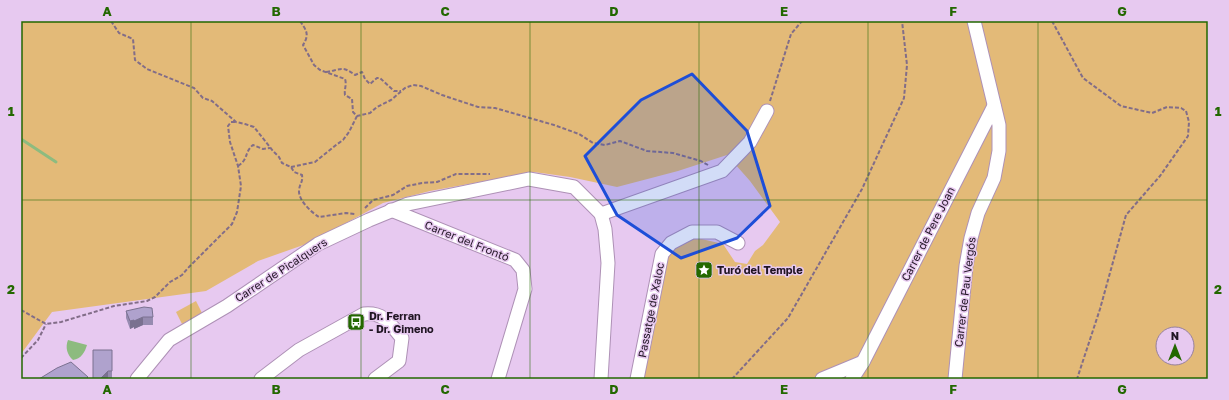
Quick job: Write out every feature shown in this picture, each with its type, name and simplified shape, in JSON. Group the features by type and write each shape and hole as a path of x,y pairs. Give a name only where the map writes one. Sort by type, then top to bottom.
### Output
{"street":[{"name":"Carrer de Pau Vergós","path":"956,379 966,266 971,238 978,212 994,178 999,151 999,125 974,21"},
{"name":"Carrer de Pere Joan","path":"852,379 863,362 994,106"},
{"path":"601,379 608,263 605,229 601,214 722,171 750,142 767,111"},
{"name":"Carrer de Picalquers","path":"137,379 169,340 227,306 318,244 391,210 408,204 529,179 574,187 601,214"},
{"name":"Carrer del Frontó","path":"391,210 515,260 522,270 524,290 498,379"},
{"name":"Passatge de Xaloc","path":"637,379 662,254 671,243 692,232 717,232 738,243"},
{"path":"261,379 299,350 364,314 370,313 381,316 402,338 399,361 375,379"},
{"path":"822,379 863,362"}],"path":[{"path":"111,21 119,33 132,39 135,60 147,69 194,88 203,98 212,101 236,122"},
{"path":"300,21 307,33 307,38 303,44 308,55 314,65 325,73 345,79 346,83 344,92 345,95 352,99 353,112 357,116"},
{"path":"767,111 791,34 802,21"},
{"path":"732,379 788,318 862,189 904,98 907,65 902,21"},
{"path":"1052,21 1083,78 1121,106 1152,113 1167,107 1181,108 1186,111 1189,122 1188,136 1160,176 1126,215 1100,309 1077,379"},
{"path":"325,73 339,68 346,68 355,75 362,72 365,79 370,84 377,78 380,78 394,91 401,91"},
{"path":"357,116 370,113 377,107 391,100 401,91 413,85 421,86 478,107 495,108 554,125 578,134 593,143 605,144 620,141 647,151 673,153 694,159 706,163 715,174"},
{"path":"291,167 315,162 343,140 357,116"},
{"path":"21,310 46,324 61,322 114,306 147,301 155,297 170,282 182,275 232,224 237,212 240,193 238,166 231,147 228,126 231,122 254,127 279,157 282,163 291,167 294,172 302,175 303,180 299,190 300,197 314,214 319,217 346,213 356,214"},
{"path":"238,166 243,162 248,149 253,145 271,148"},
{"path":"362,212 373,200 393,195 407,186 437,182 456,174 496,174"},
{"path":"21,358 38,340 46,324"}],"highlighted area":[{"path":"692,74 747,131 770,206 737,238 681,258 617,215 585,156 641,100"}],"shaded area":[{"path":"21,21 1208,21 1208,379 640,379 663,262 671,248 693,237 723,244 735,262 747,264 755,251 763,245 780,222 750,181 727,155 678,171 617,187 570,177 534,172 430,191 383,203 309,243 258,261 206,291 52,312 21,354"},
{"path":"196,301 202,313 182,324 176,312"},
{"path":"68,340 87,345 84,353 80,357 73,360 69,356 67,348"}],"building":[{"path":"144,307 152,308 153,317 143,317 130,321 126,311"},
{"path":"93,350 112,350 112,371 108,371 100,379 93,379"},
{"path":"71,362 88,377 86,379 39,379 57,368"}],"waterway":[{"path":"21,139 56,162"}],"place":[{"name":"Turó del Temple","path":"704,270"},
{"name":"Dr. Ferran - Dr. Gimeno","path":"356,322"}]}
